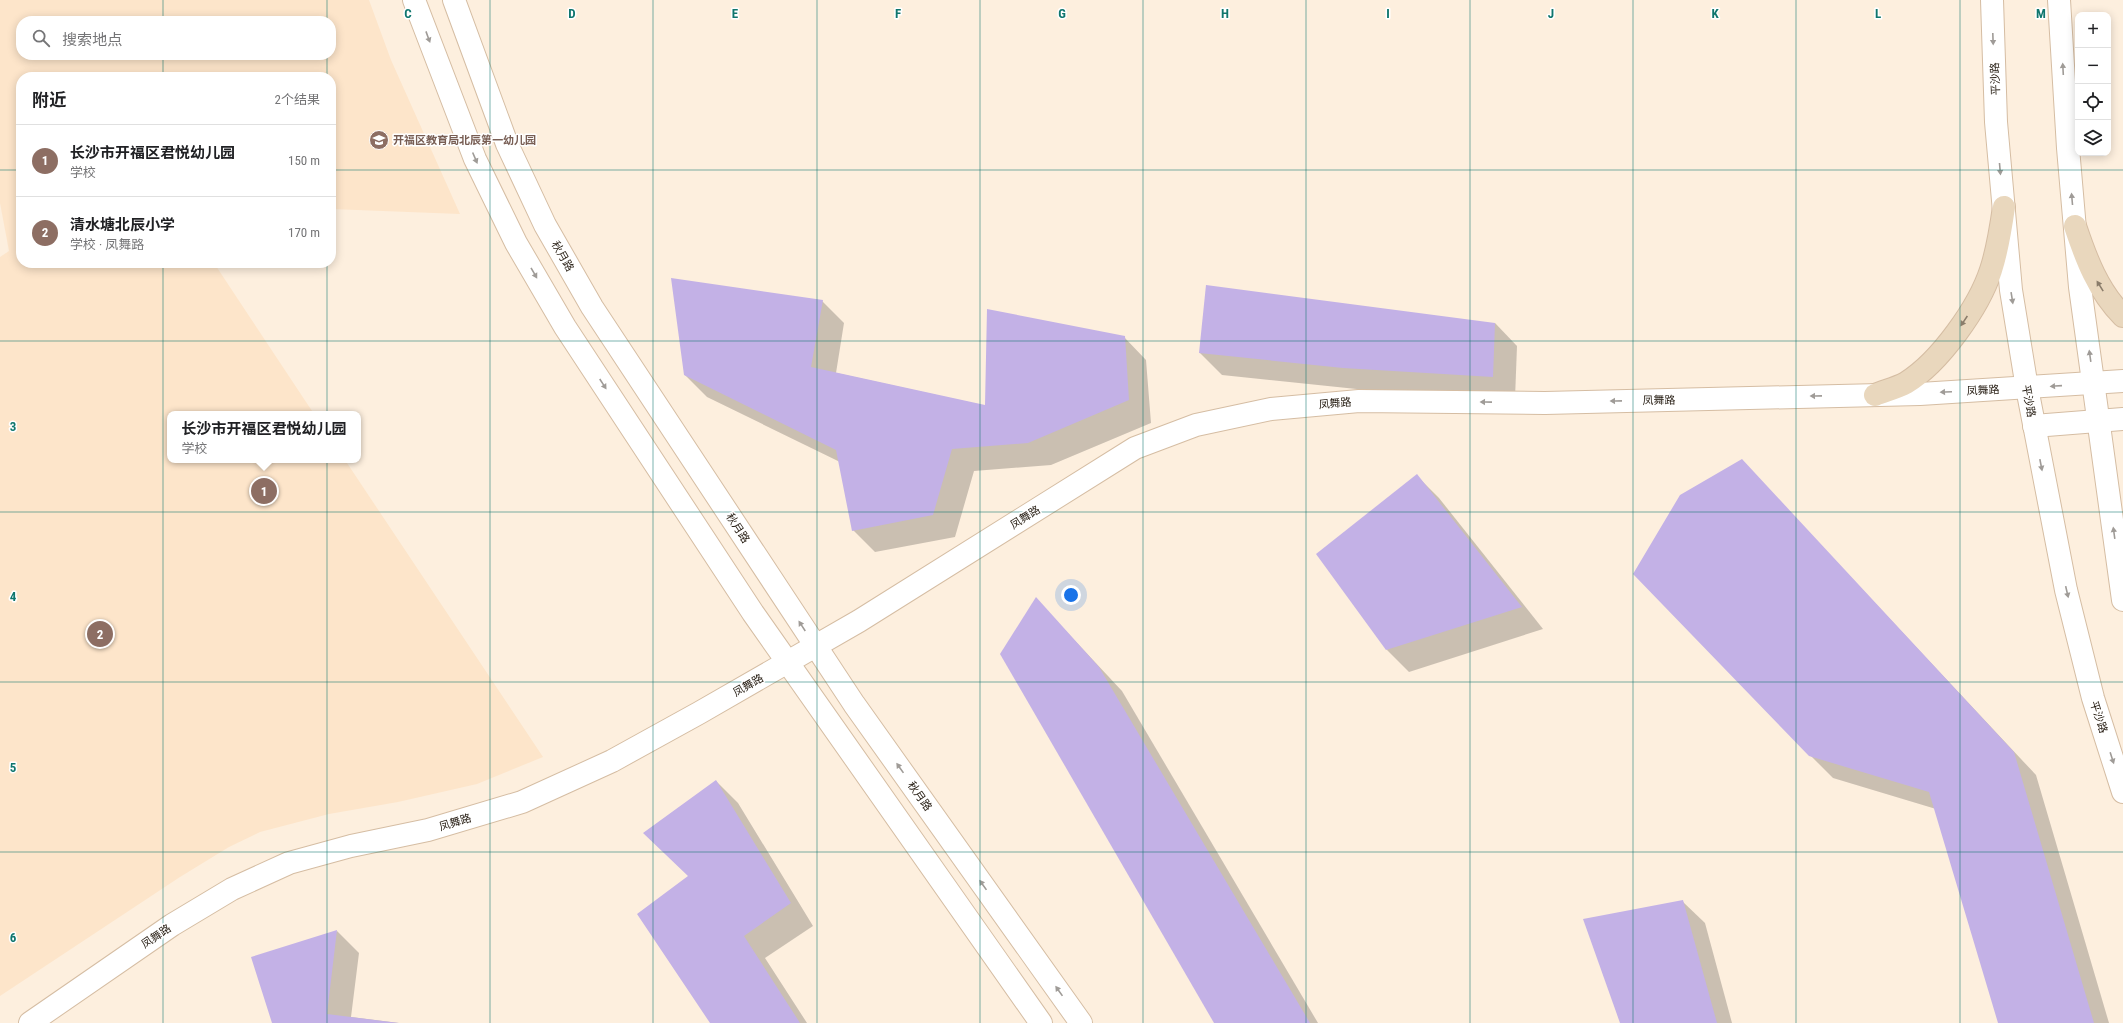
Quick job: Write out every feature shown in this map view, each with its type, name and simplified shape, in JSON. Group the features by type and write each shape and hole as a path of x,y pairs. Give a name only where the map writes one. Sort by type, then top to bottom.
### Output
{"main road":[{"path":"1875,394 1905,383 1926,369 1956,333 1979,296 1991,271 2004,207"},
{"path":"2075,226 2094,276 2111,304 2123,316"}],"street":[{"path":"414,0 475,159 516,243 569,333 788,662 1042,1023"},
{"name":"秋月路","path":"454,0 507,144 545,225 592,307 854,704 1081,1023"},
{"name":"平沙路","path":"1992,0 1996,122 2011,290 2026,388 2066,590 2093,698 2123,792"},
{"path":"2059,0 2068,148 2080,287 2100,422 2123,600"},
{"name":"凤舞路","path":"30,1023 172,926 232,889 289,864 351,846 428,830 522,802 612,761 815,646 1135,448 1196,425 1271,409 1359,401 1546,403 1875,394 2026,388 2123,381"},
{"path":"2034,426 2123,419"}],"shaded area":[{"path":"0,0 369,0 391,60 460,214 336,209 336,72 16,72 16,268 217,268 312,411 167,411 167,463 347,463 543,757 477,784 398,802 329,814 260,832 229,847 180,877 0,996 0,257 9,251 0,203"}],"building":[{"path":"671,278 823,300 811,367 985,405 987,309 1125,336 1129,400 1028,443 952,449 933,515 852,531 836,450 684,375"},
{"path":"1206,285 1495,323 1493,377 1343,368 1199,353"},
{"path":"1742,459 2014,752 2094,1023 1998,1023 1929,792 1809,756 1633,574 1680,495"},
{"path":"1417,474 1522,607 1386,650 1316,554"},
{"path":"1036,597 1099,667 1310,1023 1214,1023 1000,654"},
{"path":"716,780 791,903 744,936 800,1023 710,1023 637,914 688,876 643,833"},
{"path":"1683,900 1717,1023 1620,1023 1583,919"},
{"path":"337,930 327,1014 399,1023 272,1023 251,957"}],"place":[{"name":"开福区教育局北辰第一幼儿园","path":"379,140"},
{"name":"长沙市开福区君悦幼儿园","path":"264,491"},
{"name":"清水塘北辰小学","path":"100,634"}]}
